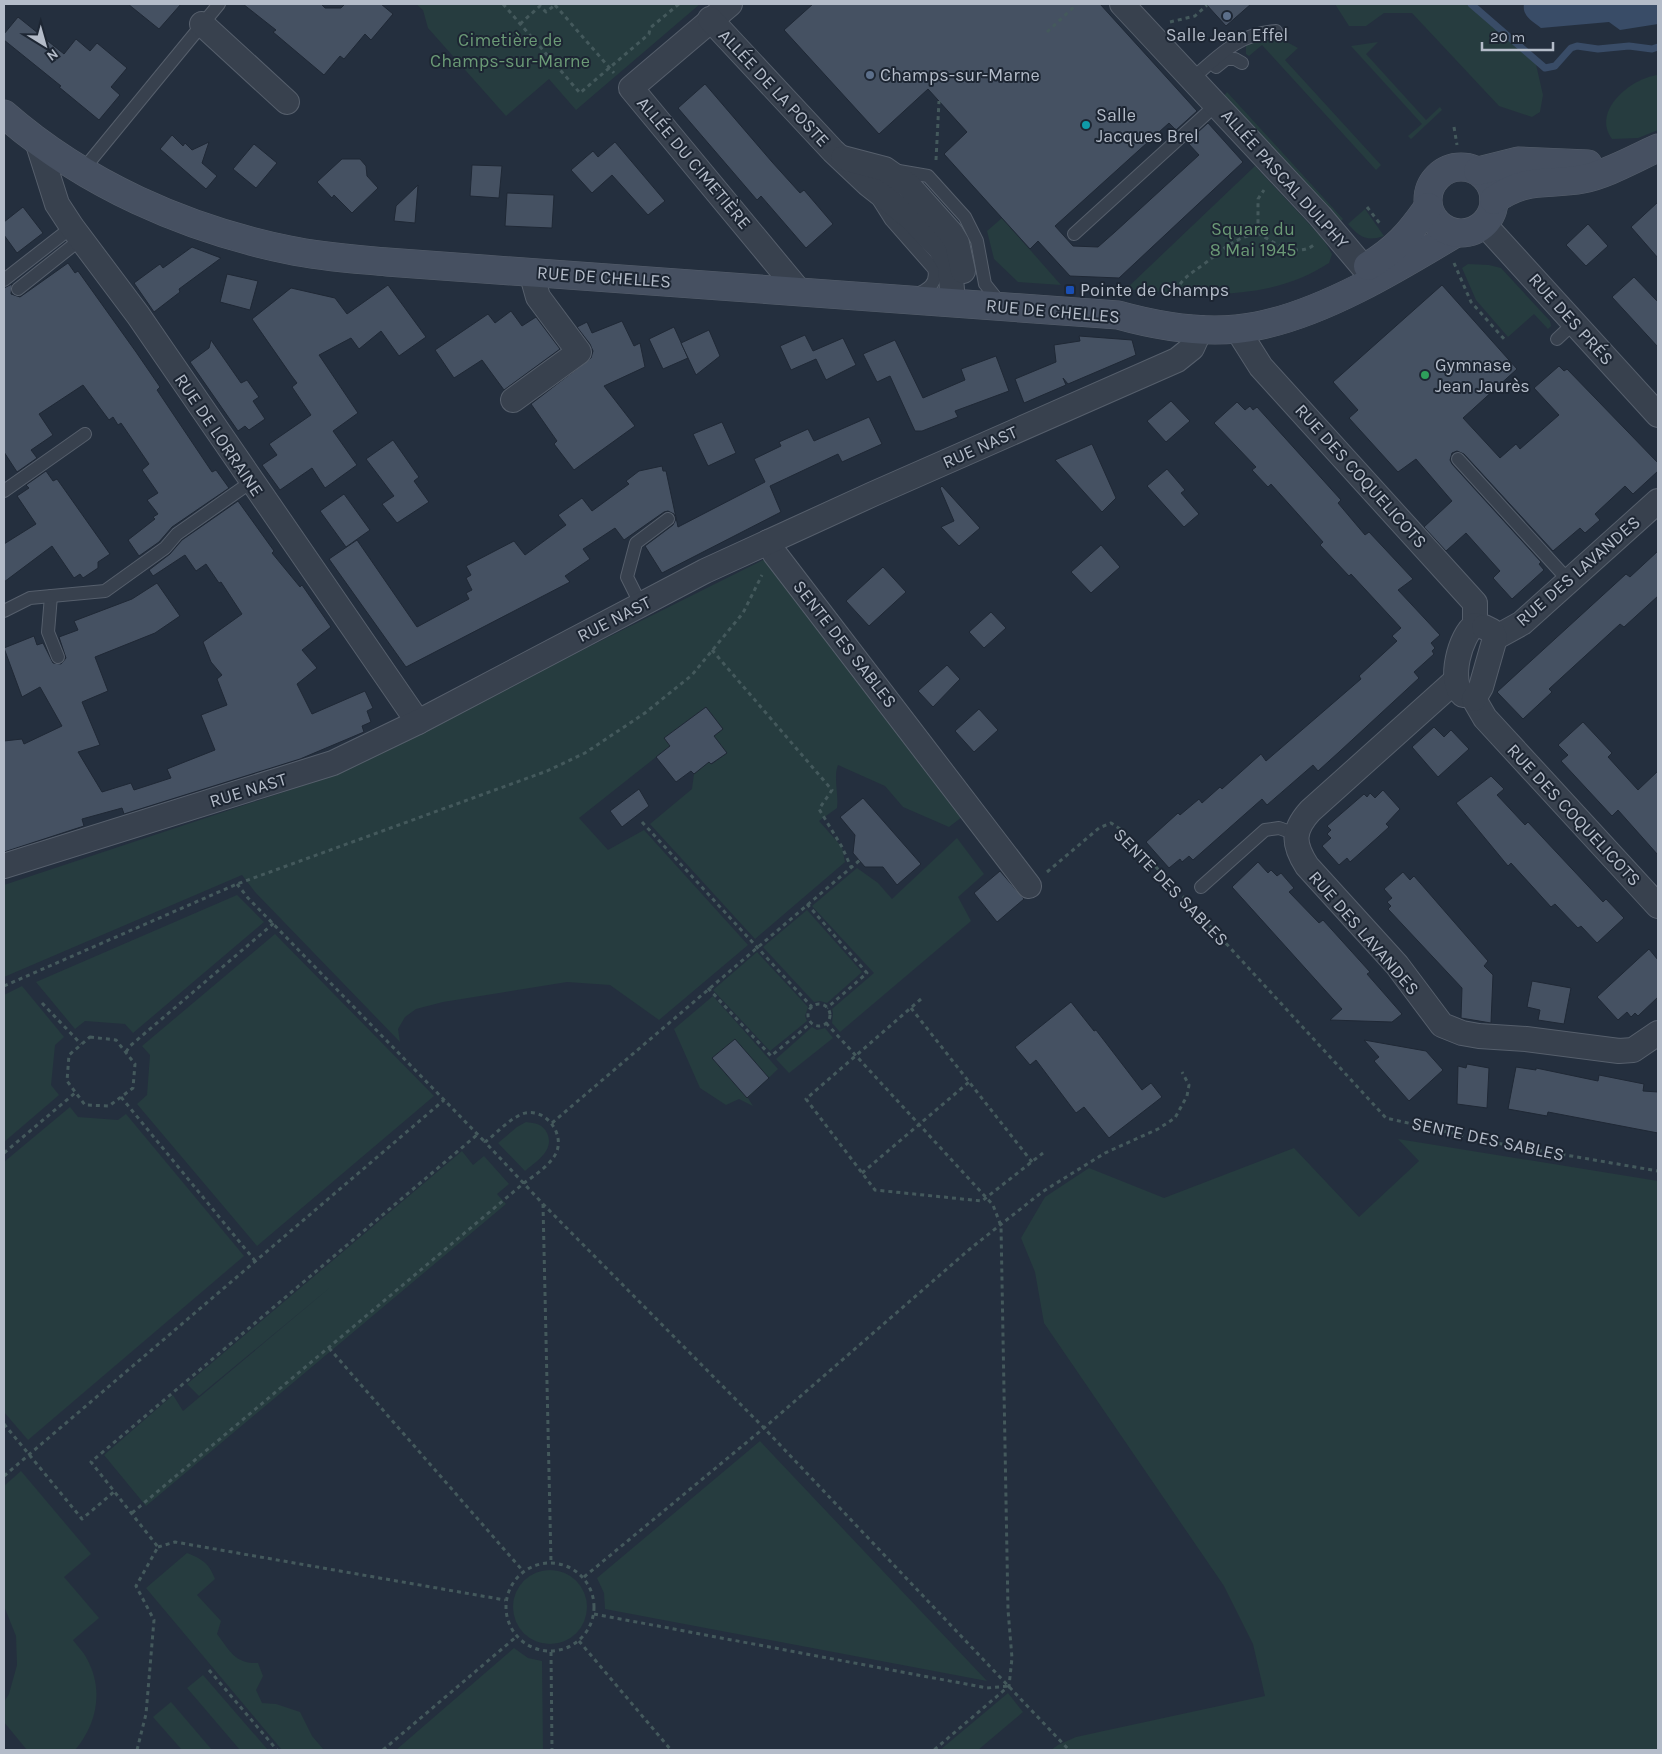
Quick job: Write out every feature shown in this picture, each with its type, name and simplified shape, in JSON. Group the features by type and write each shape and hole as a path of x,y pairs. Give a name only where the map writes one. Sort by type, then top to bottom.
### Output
{"main road":[{"name":"RUE DE CHELLES","path":"4,114 37,141 82,171 170,214 223,233 273,247 353,258 1118,315 1152,324 1201,328 1237,328 1272,322 1307,310 1411,260 1456,233"},
{"path":"1489,212 1493,189 1487,178 1478,171 1468,167 1457,166 1437,176 1431,185 1428,207 1438,224 1456,233 1466,233 1520,185 1535,182 1585,179 1658,148"},
{"path":"1478,171 1518,161 1620,165"},
{"path":"1118,315 1155,311 1224,314 1257,310 1305,296 1364,268 1396,248 1408,236 1428,207"}],"street":[{"name":"ALLÉE DU CIMETIÈRE","path":"730,4 631,88 800,292"},
{"name":"ALLÉE PASCAL DULPHY","path":"1122,4 1320,216 1364,268"},
{"name":"ALLÉE DE LA POSTE","path":"710,20 839,156 876,176 947,257 963,303"},
{"path":"202,24 287,102"},
{"name":"RUE DE LORRAINE","path":"37,141 57,204 138,315 251,482 418,722"},
{"name":"RUE DES PRÉS","path":"1489,212 1574,323 1658,415"},
{"path":"513,400 579,352 538,297 531,272"},
{"name":"RUE NAST","path":"4,866 333,763 418,722 705,571 772,548 1177,360 1192,348 1201,328"},
{"name":"RUE DES COQUELICOTS","path":"1237,328 1261,367 1475,603 1475,624"},
{"name":"RUE DES LAVANDES","path":"1495,638 1522,623 1658,501"},
{"name":"SENTE DES SABLES","path":"772,548 1029,886"},
{"path":"1296,834 1302,820 1310,811 1455,681 1465,636 1475,624 1488,628 1495,638 1481,687 1474,699"},
{"name":"RUE DES COQUELICOTS","path":"1455,681 1460,693 1474,699 1485,718 1658,906"},
{"name":"RUE DES LAVANDES","path":"1296,834 1296,844 1307,866 1397,965 1442,1024 1462,1033 1479,1036 1526,1038 1619,1052 1633,1050 1658,1033"}],"lane":[{"path":"82,171 218,4"},
{"path":"1195,81 1231,46 1245,37 1258,32 1276,31"},
{"path":"1195,81 1226,59 1235,59 1242,63"},
{"path":"1074,234 1217,104"},
{"path":"906,300 928,290 933,284 934,269 892,220 876,176 928,176 965,217 977,241 985,284 1002,306"},
{"path":"4,280 77,233"},
{"path":"18,289 77,233"},
{"path":"1557,339 1574,323"},
{"path":"4,491 86,434"},
{"path":"1458,459 1569,581"},
{"path":"4,611 30,598 105,591 165,548 176,534 251,482"},
{"path":"641,605 627,577 636,543 668,519"},
{"path":"51,596 48,632 58,657"},
{"path":"1201,887 1265,830 1279,828 1296,834"}],"path":[{"path":"503,4 580,93 649,34 650,28 679,4"},
{"path":"520,24 540,5 546,12 555,4 609,68 631,88"},
{"path":"1047,32 1077,4"},
{"path":"1153,36 1167,23 1195,16 1207,5"},
{"path":"936,166 939,101"},
{"path":"1454,127 1457,146"},
{"path":"1258,233 1258,199 1267,185"},
{"path":"1367,207 1383,228"},
{"path":"1176,291 1182,280 1226,245 1240,237 1258,233 1290,249 1301,250 1317,244"},
{"path":"1454,263 1471,302 1505,340"},
{"path":"4,986 236,884 547,771 585,753 644,713 692,674 743,613 772,548"},
{"path":"712,650 832,790 819,809 842,847 851,868"},
{"path":"642,822 812,1007"},
{"name":"SENTE DES SABLES","path":"1029,886 1099,828 1111,823 1123,831 1386,1118 1496,1143 1658,1171"},
{"path":"552,1123 860,860"},
{"path":"236,884 478,1134 543,1204 764,1428 1069,1750"},
{"path":"807,904 867,973 827,1008"},
{"path":"126,1052 130,1046 274,923"},
{"path":"708,988 771,1056 811,1023"},
{"path":"921,999 806,1099 875,1190 982,1200 1043,1153"},
{"path":"42,1002 80,1044"},
{"path":"818,1004 827,1008 830,1014 826,1023 817,1026 811,1023 808,1013 812,1007 818,1004"},
{"path":"911,1008 1032,1162"},
{"path":"826,1023 993,1204 1001,1226 1008,1610 1012,1658 1010,1686 934,1750"},
{"path":"90,1037 116,1040 126,1052 135,1064 132,1088 108,1106 85,1105 67,1081 69,1055 90,1037"},
{"path":"584,1577 764,1428 971,1248 1042,1192 1071,1172 1176,1118 1188,1096 1188,1085 1182,1072"},
{"path":"862,1173 969,1082"},
{"path":"4,1153 75,1093"},
{"path":"121,1097 256,1262"},
{"path":"4,1476 444,1100"},
{"path":"132,1513 549,1162 557,1151 558,1136 552,1123 540,1114 524,1113 512,1119 485,1142"},
{"path":"158,1547 91,1462 478,1134"},
{"path":"543,1204 551,1562"},
{"path":"329,1348 523,1571"},
{"path":"4,1424 82,1519 115,1491"},
{"path":"137,1750 146,1714 154,1620 136,1586 158,1547 176,1542 506,1600"},
{"path":"551,1562 569,1566 584,1577 594,1596 594,1614 589,1629 579,1641 564,1649 551,1652 532,1648 516,1637 507,1620 506,1600 512,1583 523,1571 538,1563 551,1562"},
{"path":"594,1614 987,1688 1010,1686"},
{"path":"383,1750 516,1637"},
{"path":"579,1641 671,1750"},
{"path":"551,1652 552,1750"},
{"path":"209,1670 277,1750"}],"green space":[{"name":"Cimetière de Champs-sur-Marne","path":"416,4 700,4 576,110 549,79 506,116 428,28 423,10"},
{"path":"1335,4 1471,4 1535,60 1543,95 1540,112 1532,117 1499,106 1412,13 1384,13 1366,26 1349,26"},
{"path":"1267,39 1283,40 1298,48 1285,60 1381,165 1376,170 1262,45 1249,56 1246,54 1246,45"},
{"path":"1378,42 1366,54 1426,120 1440,107 1442,110 1411,139 1408,136 1422,124 1351,46"},
{"path":"1658,75 1658,130 1638,138 1612,139 1607,128 1610,107 1626,89 1636,82"},
{"path":"1227,92 1343,219 1339,223 1223,97"},
{"name":"Square du 8 Mai 1945","path":"1255,166 1323,239 1332,254 1329,263 1306,276 1281,285 1256,290 1204,294 1126,289"},
{"path":"1365,209 1384,236 1378,238 1364,237 1348,224"},
{"path":"1002,218 1061,285 1018,282 994,259 987,231"},
{"path":"1468,264 1489,265 1501,268 1550,321 1551,326 1548,329 1534,314 1508,337 1476,300 1462,268"},
{"path":"775,554 962,817 949,827 903,807 885,786 838,765 836,775 837,808 819,821 842,847 845,862 755,939 650,824 692,789 694,774 709,762 712,764 727,753 714,736 723,729 706,707 665,738 670,746 579,818 608,850 644,830 748,945 659,1020 610,985 567,982 443,1002 416,1009 405,1017 398,1029 400,1042 255,892 242,875 4,977 4,885 326,778"},
{"path":"957,838 984,874 958,897 971,921 840,1032 832,1023 832,1009 874,973 812,906 857,868 878,883 892,899"},
{"path":"237,895 264,922 133,1033 125,1024 85,1021 75,1029 36,982"},
{"path":"807,910 862,972 827,1003 814,1002 763,947"},
{"path":"275,934 434,1096 257,1246 137,1104 147,1095 150,1055 142,1046"},
{"path":"757,952 808,1007 805,1016 807,1021 770,1051 713,990"},
{"path":"22,986 64,1037 55,1045 51,1085 59,1095 4,1142 4,995"},
{"path":"713,996 778,1069 748,1098 753,1106 739,1099 726,1105 700,1088 674,1029"},
{"path":"812,1027 817,1030 825,1028 833,1038 789,1073 776,1059"},
{"path":"70,1107 78,1117 118,1120 126,1114 244,1256 28,1440 4,1412 4,1162"},
{"path":"526,1122 541,1126 545,1130 549,1139 549,1145 544,1155 525,1171 498,1143"},
{"path":"1398,1139 1658,1181 1658,1750 1051,1750 1076,1737 1265,1696 1253,1644 1224,1586 1044,1323 1035,1272 1021,1238 1045,1197 1089,1168 1164,1198 1294,1148 1359,1217 1419,1161"},
{"path":"462,1151 473,1165 484,1156 509,1184 497,1194 506,1204 146,1506 104,1455 173,1395 183,1411 333,1285 199,1396 187,1384"},
{"path":"760,1441 987,1681 605,1609 604,1593 597,1578"},
{"path":"21,1471 91,1554 64,1577 99,1618 73,1640 86,1656 92,1671 96,1695 96,1706 89,1729 75,1750 27,1750 4,1722 4,1702 9,1694 17,1665 16,1636 4,1606 4,1486"},
{"path":"187,1553 204,1562 215,1579 197,1595 221,1621 217,1634 238,1659 250,1663 258,1663 263,1676 256,1690 262,1703 276,1704 300,1712 312,1736 324,1750 282,1750 146,1588"},
{"path":"543,1570 557,1570 571,1576 581,1586 587,1600 587,1614 581,1628 571,1638 557,1644 543,1644 529,1638 519,1628 513,1614 513,1600 519,1586 529,1576"},
{"path":"514,1648 528,1658 542,1661 543,1750 396,1750"},
{"path":"203,1675 268,1750 240,1750 187,1688"},
{"path":"1008,1693 1023,1712 978,1750 940,1750"},
{"path":"171,1702 212,1750 182,1750 153,1717"}],"water":[{"path":"1524,4 1658,4 1658,24 1620,30 1609,22 1541,28 1526,15"}],"building":[{"path":"128,4 181,4 159,29"},
{"path":"243,4 321,4 325,8 341,8 345,4 381,4 393,14 371,40 365,34 344,59 340,56 324,75 273,32 276,30"},
{"path":"813,4 1100,4 1197,111 1176,130 1169,123 1055,226 1073,246 1098,247 1115,232 1199,155 1187,142 1208,123 1243,162 1119,278 1070,276 1038,241 1030,249 944,154 967,132 928,89 879,134 784,30"},
{"name":"Salle Jean Effel","path":"1206,4 1251,4 1226,26"},
{"path":"18,17 64,54 76,39 90,51 97,43 127,68 111,87 120,95 99,120 59,87 61,86 4,40 4,34"},
{"path":"705,84 800,193 804,190 833,224 806,248 761,196 757,200 678,108"},
{"path":"172,135 183,146 185,143 192,150 209,142 202,163 217,176 206,189 160,149"},
{"path":"615,142 665,201 648,215 612,175 592,193 571,170 593,151 598,157"},
{"path":"254,144 277,163 256,188 233,169"},
{"path":"342,159 360,159 366,166 367,176 378,188 352,213 334,195 332,198 317,182"},
{"path":"472,165 502,166 499,198 470,196"},
{"path":"418,185 415,223 394,221 396,206"},
{"path":"507,193 554,195 552,228 505,226"},
{"path":"1658,202 1658,258 1631,227"},
{"path":"23,207 43,233 17,253 4,235 4,222"},
{"path":"1588,224 1608,246 1586,266 1566,245"},
{"path":"192,247 221,258 179,289 180,292 154,312 134,283 160,264 163,268"},
{"path":"68,263 75,273 78,271 136,352 160,387 157,390 212,472 216,470 229,488 172,527 159,542 139,556 128,540 155,519 153,517 158,514 147,500 158,493 142,470 149,464 121,423 118,425 113,417 109,420 83,385 39,414 53,435 31,450 37,458 17,472 4,452 4,288 12,284 11,294 20,297"},
{"path":"227,274 258,281 250,310 220,302"},
{"path":"1634,277 1658,302 1658,347 1612,297"},
{"path":"388,285 426,337 399,356 381,331 359,349 351,338 319,355 358,413 333,431 357,465 325,488 312,468 280,490 262,465 277,455 269,444 311,415 292,387 297,383 252,319 291,288 335,298 347,314"},
{"path":"1442,285 1517,369 1463,418 1500,458 1516,444 1520,449 1559,415 1534,388 1559,366 1564,371 1567,369 1658,463 1658,471 1633,494 1625,486 1595,514 1600,520 1585,533 1580,528 1553,551 1464,454 1457,451 1452,453 1450,460 1452,464 1541,562 1539,564 1544,570 1512,599 1493,578 1500,571 1466,533 1446,551 1424,527 1452,501 1416,459 1398,472 1349,418 1358,410 1333,382"},
{"path":"511,311 522,326 536,317 560,349 504,390 482,360 454,378 435,350 488,314 495,323"},
{"path":"622,321 634,346 640,343 645,367 604,386 635,426 574,470 554,444 557,441 531,404 591,358 593,351 590,344 577,327 587,322 592,333"},
{"path":"674,327 688,358 663,369 649,339"},
{"path":"709,330 720,356 696,375 681,343"},
{"path":"805,335 813,351 843,338 856,365 826,380 816,359 791,370 780,346"},
{"path":"1079,336 1132,340 1136,355 1068,384 1063,378 1066,385 1024,403 1015,379 1056,362 1054,345 1080,341"},
{"path":"211,340 241,383 247,380 259,397 253,401 265,419 249,430 245,426 238,431 190,362 209,348"},
{"path":"895,340 923,398 965,380 961,369 996,356 1009,391 955,411 958,417 922,431 915,431 890,376 877,382 863,354"},
{"path":"1171,401 1190,421 1166,442 1147,421"},
{"path":"1237,402 1245,410 1250,406 1253,410 1257,407 1341,500 1338,503 1365,535 1369,532 1413,579 1398,590 1440,635 1431,643 1435,648 1432,651 1434,654 1414,672 1419,678 1318,771 1313,765 1267,805 1262,799 1193,860 1189,856 1182,862 1180,859 1169,868 1146,842 1178,813 1180,815 1199,799 1202,803 1220,787 1222,789 1261,754 1266,761 1361,679 1359,676 1397,641 1392,636 1401,628 1351,574 1349,576 1320,545 1323,542 1271,484 1268,487 1252,470 1256,467 1214,423"},
{"path":"869,417 882,444 842,462 838,454 770,486 781,512 662,573 645,546 673,525 676,519 674,514 668,511 664,512 624,540 615,528 583,549 590,559 565,576 570,582 406,667 329,559 357,540 417,627 469,599 466,593 472,590 466,578 471,575 466,566 514,541 525,555 566,525 558,515 582,498 592,511 629,484 626,481 639,471 662,466 663,471 666,471 678,527 765,482 754,459 781,446 779,442 808,429 814,441"},
{"path":"722,422 736,453 708,466 693,434"},
{"path":"393,440 419,477 414,481 429,502 397,523 382,504 394,496 366,459"},
{"path":"1092,444 1116,498 1102,512 1055,460"},
{"path":"1167,469 1185,490 1181,493 1199,514 1184,527 1147,486"},
{"path":"46,471 53,481 57,479 110,554 98,562 98,568 83,578 80,574 74,578 52,546 4,582 4,544 36,524 17,496 29,488 26,485"},
{"path":"942,486 980,528 959,546 941,527 954,521 940,488"},
{"path":"344,494 370,530 346,547 320,511"},
{"path":"238,501 274,551 272,553 300,587 302,585 331,627 302,650 317,668 297,684 312,714 365,691 373,708 367,711 371,722 362,726 364,732 300,759 124,814 122,808 82,819 84,826 4,852 4,741 22,739 24,744 62,726 40,687 22,697 4,648 34,636 37,645 43,643 53,663 61,664 66,658 59,637 78,630 74,621 132,599 157,583 180,616 155,633 95,657 108,691 82,702 100,745 78,752 102,792 131,783 134,790 171,778 167,769 215,750 201,715 227,705 217,679 222,675 211,662 203,642 242,614 221,582 219,583 206,564 196,571 185,555 153,576 149,570 170,554 182,540"},
{"path":"1101,545 1120,567 1091,593 1071,572"},
{"path":"1658,551 1658,596 1624,627 1620,624 1549,689 1552,692 1523,719 1497,692 1626,574 1630,577"},
{"path":"883,567 906,592 869,626 846,601"},
{"path":"991,612 1006,628 984,648 969,632"},
{"path":"947,665 960,679 933,707 918,691"},
{"path":"706,707 723,729 714,736 727,753 711,764 709,762 694,774 691,771 676,782 656,757 670,746 664,738"},
{"path":"979,709 998,730 974,752 955,731"},
{"path":"1583,722 1612,753 1608,757 1638,790 1658,771 1658,855 1618,810 1612,816 1561,761 1568,755 1558,745"},
{"path":"1434,727 1444,737 1451,730 1469,749 1438,777 1412,747"},
{"path":"1491,776 1504,789 1497,795 1525,825 1528,822 1603,902 1606,899 1624,918 1597,943 1581,926 1578,928 1555,904 1551,907 1511,863 1508,866 1456,803"},
{"path":"639,789 649,806 622,827 610,811"},
{"path":"1383,790 1400,809 1386,824 1389,827 1350,862 1347,858 1339,865 1322,846 1331,838 1327,834 1331,830 1327,826 1364,794 1367,797 1370,793 1375,798"},
{"path":"863,798 921,864 897,885 883,867 865,867 853,853 855,835 840,817"},
{"path":"1258,862 1268,873 1271,870 1277,876 1281,873 1294,888 1289,892 1319,923 1323,920 1370,972 1367,974 1402,1014 1392,1022 1330,1020 1342,1009 1232,887"},
{"path":"1000,871 1024,899 997,922 974,893"},
{"path":"1403,872 1410,880 1414,876 1488,961 1484,966 1493,975 1491,1023 1461,1018 1462,988 1388,909 1391,906 1387,902 1392,898 1384,889"},
{"path":"1649,949 1658,960 1658,997 1638,1016 1635,1013 1631,1017 1627,1012 1618,1020 1597,997"},
{"path":"1532,981 1571,988 1564,1024 1538,1020 1540,1010 1527,1007"},
{"path":"1071,1002 1094,1031 1096,1030 1142,1090 1151,1083 1162,1097 1109,1138 1084,1107 1076,1113 1036,1060 1030,1065 1015,1047"},
{"path":"735,1039 769,1078 747,1098 712,1058"},
{"path":"1364,1040 1426,1051 1443,1070 1409,1101 1374,1061 1379,1057"},
{"path":"1467,1064 1489,1068 1487,1108 1457,1104 1458,1066 1466,1068"},
{"path":"1516,1067 1536,1070 1536,1068 1598,1081 1599,1075 1644,1084 1643,1091 1658,1092 1658,1133 1548,1112 1547,1116 1508,1109"}],"waterway":[{"path":"1471,4 1545,68 1555,66 1571,48 1577,46 1598,49 1629,46 1652,49 1658,47"}],"place":[{"name":"Salle Jean Effel","path":"1227,16"},
{"name":"Champs-sur-Marne","path":"870,75"},
{"name":"Salle Jacques Brel","path":"1086,125"},
{"name":"Pointe de Champs","path":"1070,290"},
{"name":"Gymnase Jean Jaurès","path":"1425,375"}]}
